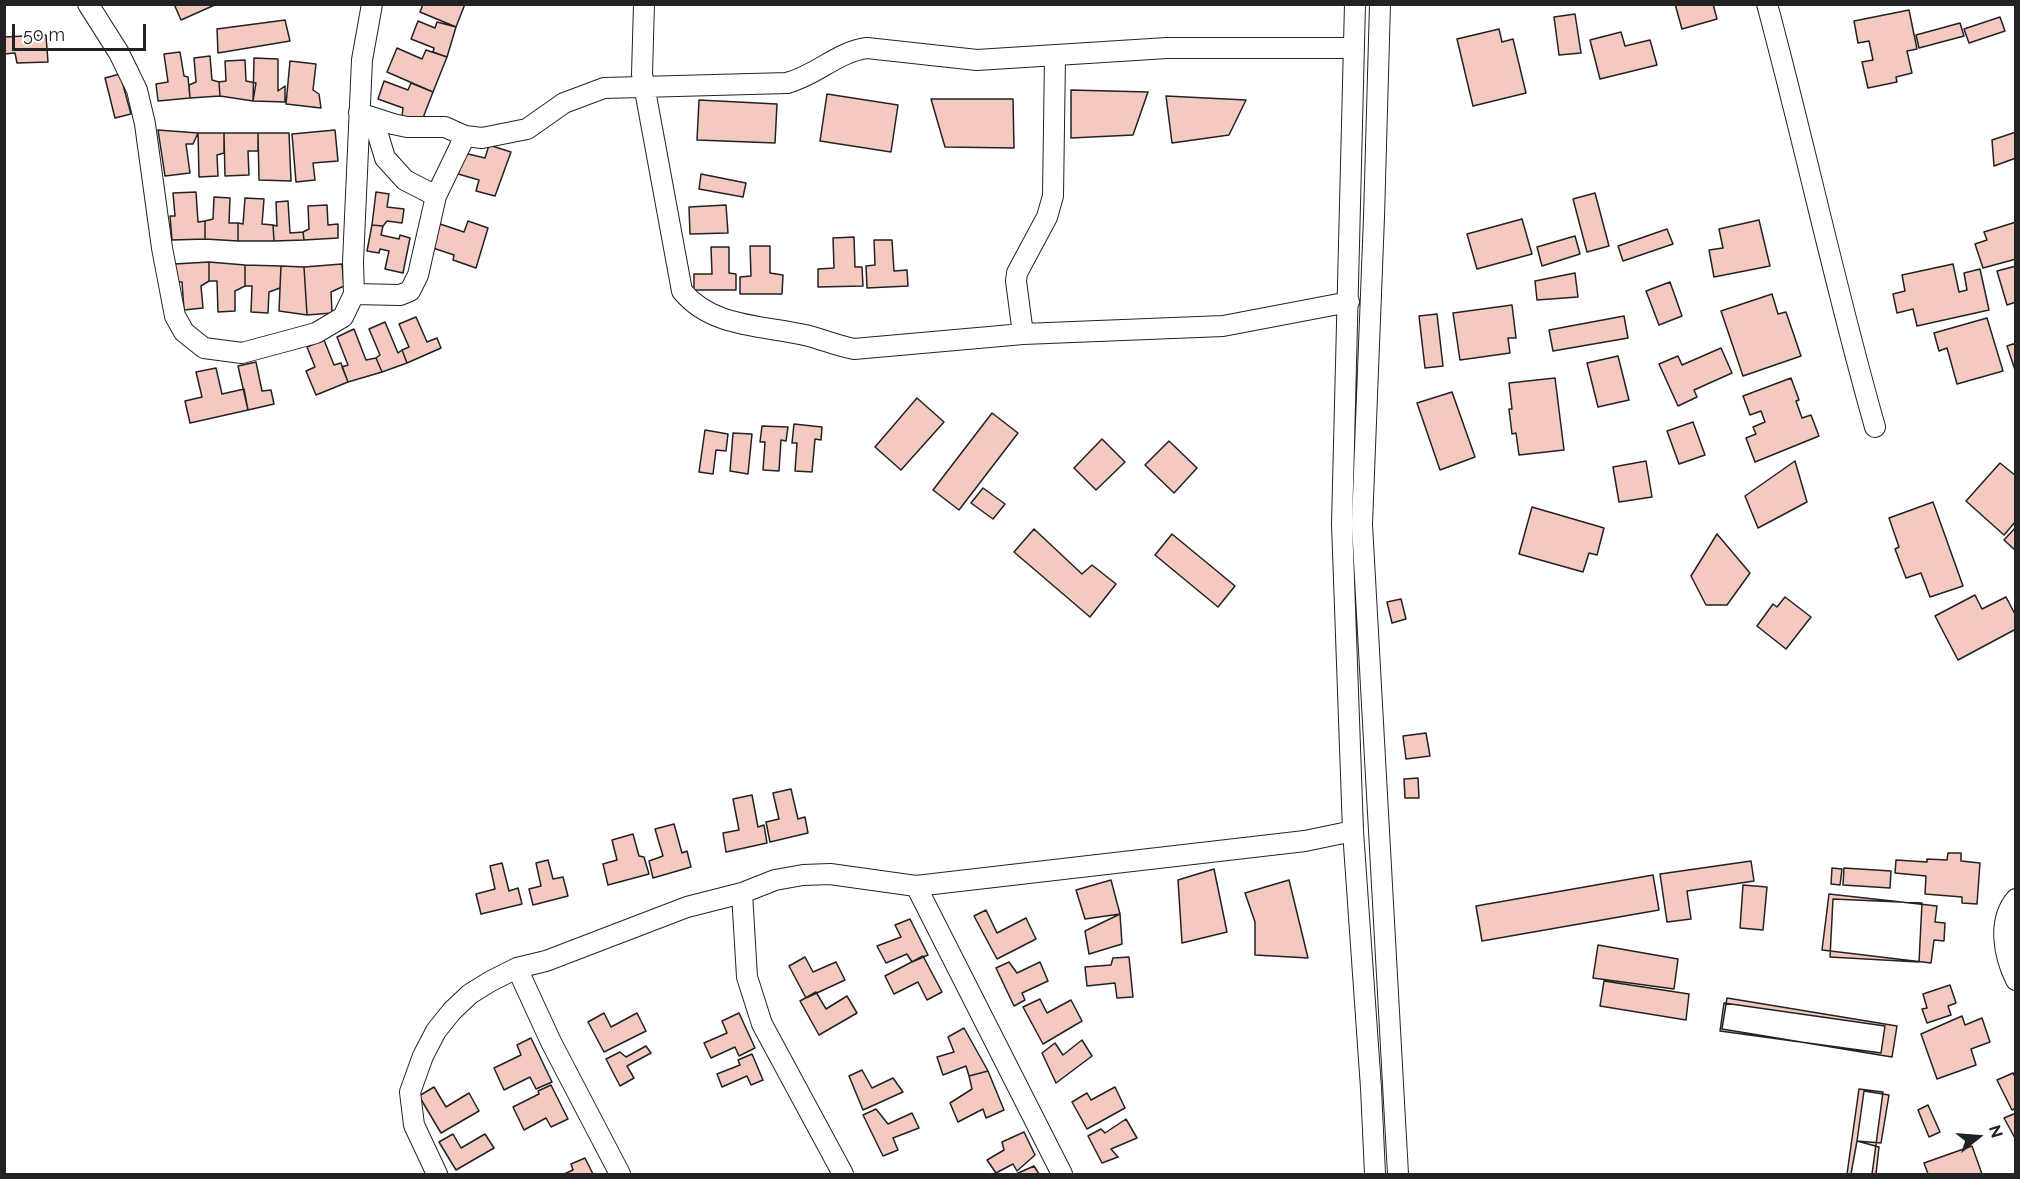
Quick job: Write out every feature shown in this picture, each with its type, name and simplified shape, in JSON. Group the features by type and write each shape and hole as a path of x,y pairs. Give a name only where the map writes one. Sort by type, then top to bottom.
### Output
{"street":[{"path":"88,4 119,53 137,90 145,124 162,248 175,316 184,332 204,348 242,353 316,333 343,317 354,294 353,262 366,116 362,60 372,4"},
{"path":"644,4 642,74 682,291 691,302 728,322 811,336 854,349 1023,334 1223,326 1349,302"},
{"path":"1355,4 1349,302 1353,831 1375,1174"},
{"path":"1380,4 1374,217 1352,524 1398,1174"},
{"path":"1767,4 1850,340 1875,427"},
{"path":"366,116 407,127 445,127 465,136 482,138 527,129 564,102 604,88 787,84 822,69 842,54 867,48 977,60 1167,48 1354,48"},
{"path":"1023,334 1017,273 1047,217 1053,196 1055,56"},
{"path":"366,116 385,158 405,180 436,196"},
{"path":"354,294 400,295 410,291 418,275 436,196 465,136"},
{"path":"437,1174 414,1125 410,1107 410,1092 419,1066 436,1031 452,1011 470,994 517,968 546,961 702,901 742,893 775,880 803,875 830,874 916,886 1293,842 1353,831"},
{"path":"916,886 1062,1174"},
{"path":"742,893 747,977 762,1024 843,1174"},
{"path":"2016,899 2010,906 2004,931 2005,951 2016,980"},
{"path":"517,968 551,1042 620,1174"},
{"path":"1371,1088 1393,1087"}],"building":[{"path":"174,4 217,4 181,20"},
{"path":"423,4 465,4 456,27 420,12"},
{"path":"1675,4 1713,4 1717,19 1682,29"},
{"path":"1909,10 1917,49 1907,51 1912,73 1896,77 1897,82 1868,88 1862,62 1873,60 1869,41 1858,43 1854,21"},
{"path":"1575,14 1581,53 1559,55 1554,17"},
{"path":"2000,17 2005,31 1969,43 1964,29"},
{"path":"285,20 290,41 218,53 217,29"},
{"path":"418,21 435,28 437,22 456,27 447,57 433,52 434,48 411,39"},
{"path":"1960,23 1964,36 1919,48 1916,35"},
{"path":"1499,29 1502,42 1513,39 1526,93 1473,106 1457,39"},
{"path":"1621,32 1625,46 1650,40 1657,65 1600,79 1590,40"},
{"path":"46,35 48,62 17,63 15,53 4,54 4,37"},
{"path":"397,48 422,59 426,50 447,57 433,92 387,72"},
{"path":"180,52 184,76 188,77 190,98 158,101 156,84 168,82 164,54"},
{"path":"210,56 212,80 219,82 220,96 190,98 189,85 196,82 194,58"},
{"path":"254,58 278,59 278,91 285,86 285,102 253,101"},
{"path":"245,60 246,81 256,83 253,101 220,96 219,82 226,81 225,61"},
{"path":"290,61 316,64 313,90 319,94 321,108 286,104"},
{"path":"120,74 131,114 115,118 105,78"},
{"path":"384,81 408,90 411,83 433,92 421,123 402,116 403,108 378,99"},
{"path":"1071,90 1148,92 1133,135 1071,138"},
{"path":"827,94 898,105 891,152 820,141"},
{"path":"1166,96 1246,100 1229,135 1172,143"},
{"path":"931,99 1013,99 1014,148 945,147"},
{"path":"699,100 777,104 775,143 697,140"},
{"path":"158,130 198,133 193,144 186,144 190,173 165,176"},
{"path":"335,130 338,161 313,163 315,180 296,182 292,134"},
{"path":"2016,132 2016,158 1994,166 1992,140"},
{"path":"198,133 224,133 224,153 217,155 218,176 199,177"},
{"path":"224,133 258,133 258,151 248,151 249,175 225,176"},
{"path":"258,133 289,133 291,181 259,180"},
{"path":"489,145 511,152 495,196 476,191 479,180 458,174 464,153 485,158"},
{"path":"701,174 746,183 743,197 699,189"},
{"path":"196,192 198,222 205,221 205,239 172,240 170,216 175,216 173,193"},
{"path":"376,192 389,194 387,207 404,209 402,223 387,221 383,226 372,225"},
{"path":"1595,193 1609,246 1587,252 1573,199"},
{"path":"214,197 230,198 229,223 238,223 238,241 205,239 205,221 213,219"},
{"path":"245,198 264,199 262,224 273,225 274,241 238,241 238,223 243,224"},
{"path":"288,201 290,233 303,232 304,240 274,241 273,225 277,226 276,202"},
{"path":"327,205 328,225 338,224 338,238 304,240 303,232 309,229 308,206"},
{"path":"726,205 728,233 690,234 689,207"},
{"path":"1522,219 1532,254 1477,269 1467,234"},
{"path":"1759,220 1770,266 1714,277 1709,250 1723,248 1719,229"},
{"path":"468,221 488,228 476,268 453,260 454,255 433,248 440,224 464,232"},
{"path":"2016,222 2016,259 1983,268 1975,244 1987,240 1984,232"},
{"path":"372,225 383,226 381,235 399,239 400,235 410,238 403,273 385,269 389,251 380,249 379,253 367,251"},
{"path":"1667,229 1673,244 1623,261 1618,246"},
{"path":"1575,236 1580,254 1542,266 1537,247"},
{"path":"854,237 855,267 862,267 863,286 818,287 818,269 834,268 833,238"},
{"path":"874,240 892,240 894,271 907,270 908,286 867,288 866,266 875,265"},
{"path":"750,246 770,246 770,273 783,275 782,294 740,294 740,277 751,276"},
{"path":"711,247 729,247 729,273 736,274 736,290 694,290 694,274 712,274"},
{"path":"209,262 209,281 201,286 203,308 184,310 182,282 176,282 174,264"},
{"path":"209,262 245,265 245,286 235,291 235,311 218,312 217,281 209,281"},
{"path":"342,264 344,286 331,292 332,313 307,315 304,267"},
{"path":"1953,264 1959,292 1967,290 1964,273 1980,269 1989,310 1917,326 1913,309 1897,313 1893,294 1905,291 1902,275"},
{"path":"245,265 281,266 280,288 269,292 268,313 251,312 252,286 245,286"},
{"path":"281,266 304,267 307,315 279,311"},
{"path":"2016,266 2016,302 2007,305 1997,271"},
{"path":"1575,273 1578,297 1537,300 1535,281"},
{"path":"1670,282 1682,316 1659,325 1646,291"},
{"path":"1772,294 1778,314 1786,312 1801,356 1743,376 1721,311"},
{"path":"1512,305 1516,338 1508,338 1510,353 1460,360 1453,313"},
{"path":"1437,314 1443,366 1425,368 1419,316"},
{"path":"1624,316 1628,338 1553,351 1549,330"},
{"path":"416,317 427,342 437,338 441,348 407,363 402,350 409,347 399,324"},
{"path":"1987,318 2003,371 1957,384 1947,348 1939,351 1934,333"},
{"path":"385,322 398,353 402,350 407,363 382,372 376,358 380,355 369,329"},
{"path":"354,329 366,360 376,358 382,372 348,382 342,367 348,365 337,337"},
{"path":"324,340 334,365 341,363 348,382 316,395 306,371 315,367 307,347"},
{"path":"2016,343 2016,373 2007,346"},
{"path":"1721,348 1732,373 1694,390 1697,397 1678,406 1659,364 1678,356 1682,365"},
{"path":"1618,356 1629,400 1598,407 1587,363"},
{"path":"256,362 262,391 271,390 274,404 248,410 238,366"},
{"path":"216,368 222,394 244,389 248,410 190,423 185,401 202,397 196,372"},
{"path":"1555,378 1564,450 1519,455 1516,433 1512,434 1509,383"},
{"path":"1791,378 1799,400 1796,401 1802,418 1811,415 1819,436 1755,462 1746,438 1756,434 1753,427 1765,422 1761,411 1750,415 1743,396"},
{"path":"1452,392 1475,457 1440,470 1417,403"},
{"path":"917,398 944,422 901,470 875,447"},
{"path":"992,413 1018,433 959,510 933,490"},
{"path":"1693,422 1705,455 1679,464 1667,431"},
{"path":"794,424 822,427 821,440 815,439 812,472 795,471 797,443 792,443"},
{"path":"762,426 788,427 786,441 781,440 779,471 763,470 765,442 760,442"},
{"path":"705,430 728,434 726,451 716,450 713,474 699,472"},
{"path":"733,433 752,434 748,474 730,471"},
{"path":"1102,439 1125,462 1096,490 1074,468"},
{"path":"1169,441 1197,468 1174,493 1145,465"},
{"path":"1646,461 1652,497 1619,502 1613,467"},
{"path":"1795,461 1807,502 1758,528 1745,496"},
{"path":"2000,463 2016,476 2016,521 2004,535 1966,501"},
{"path":"983,488 1005,504 993,519 971,503"},
{"path":"1933,502 1963,586 1930,597 1921,573 1906,578 1895,549 1899,547 1889,518"},
{"path":"1532,507 1604,528 1597,555 1589,553 1583,572 1519,554"},
{"path":"2016,527 2016,551 2004,540"},
{"path":"1034,529 1082,574 1092,565 1116,584 1090,617 1014,552"},
{"path":"1172,534 1235,586 1218,607 1155,555"},
{"path":"1717,534 1750,573 1727,605 1706,605 1691,576"},
{"path":"1975,595 1982,609 2006,597 2016,616 2016,629 1958,660 1935,616"},
{"path":"1785,597 1811,617 1786,649 1757,626 1773,604 1777,607"},
{"path":"1401,599 1406,619 1392,623 1387,602"},
{"path":"1426,733 1430,756 1406,759 1403,736"},
{"path":"1418,778 1419,798 1405,798 1404,779"},
{"path":"791,789 798,819 805,817 808,833 770,842 766,822 779,819 773,793"},
{"path":"752,795 758,827 764,825 767,843 726,852 723,833 739,830 733,799"},
{"path":"674,824 682,853 687,851 691,867 653,878 649,861 663,856 655,829"},
{"path":"633,834 639,856 644,857 649,874 608,885 603,864 617,860 612,840"},
{"path":"1948,853 1961,853 1961,861 1980,863 1977,904 1962,903 1962,897 1925,894 1926,876 1895,873 1896,860 1927,862 1927,859 1947,860"},
{"path":"548,860 553,879 563,877 568,896 533,905 529,889 541,886 536,863"},
{"path":"1751,861 1754,881 1687,891 1691,919 1667,922 1660,874"},
{"path":"502,863 509,891 518,888 522,904 481,914 476,894 495,889 490,866"},
{"path":"1832,868 1842,869 1840,885 1831,884"},
{"path":"1844,868 1891,871 1890,888 1843,885"},
{"path":"1214,869 1227,932 1182,943 1178,880"},
{"path":"1653,875 1659,910 1482,941 1476,906"},
{"path":"1111,880 1120,914 1085,919 1076,890"},
{"path":"1289,880 1308,958 1255,955 1255,922 1245,893"},
{"path":"1743,885 1767,887 1763,930 1740,928"},
{"path":"1829,894 1937,906 1935,922 1945,923 1944,941 1934,940 1931,963 1822,950"},
{"path":"1833,899 1922,903 1919,962 1830,957"},
{"path":"986,910 997,933 1026,918 1036,939 997,959 974,916"},
{"path":"1120,914 1122,944 1089,954 1085,931"},
{"path":"910,919 928,955 912,962 907,954 886,963 877,946 901,937 895,925"},
{"path":"1598,945 1678,959 1674,989 1593,978"},
{"path":"923,956 942,992 927,1000 918,982 894,994 885,976"},
{"path":"805,957 813,972 836,962 845,980 806,998 789,966"},
{"path":"1129,957 1133,997 1117,998 1115,983 1087,986 1085,967 1111,965 1113,958"},
{"path":"1009,962 1017,973 1040,962 1048,981 1022,993 1025,1000 1014,1006 996,968"},
{"path":"1604,981 1689,994 1686,1020 1600,1006"},
{"path":"1950,985 1956,1003 1948,1006 1951,1015 1927,1023 1922,1009 1927,1008 1923,994"},
{"path":"816,992 826,1009 847,996 857,1013 819,1035 800,1001"},
{"path":"1727,998 1897,1026 1892,1057 1722,1029"},
{"path":"1040,999 1047,1013 1071,1000 1082,1021 1043,1044 1023,1007"},
{"path":"1724,1003 1885,1026 1881,1053 1720,1031"},
{"path":"604,1013 611,1027 637,1013 646,1031 604,1052 588,1022"},
{"path":"739,1013 755,1048 739,1056 735,1047 711,1058 704,1043 727,1033 722,1021"},
{"path":"1962,1016 1965,1025 1982,1018 1990,1042 1971,1049 1976,1065 1937,1079 1921,1034"},
{"path":"964,1028 988,1071 969,1076 966,1066 943,1075 937,1057 954,1052 948,1037"},
{"path":"531,1038 552,1082 536,1089 530,1077 504,1090 494,1068 521,1055 517,1045"},
{"path":"1082,1040 1092,1056 1056,1083 1042,1053 1055,1043 1063,1055"},
{"path":"646,1046 651,1053 627,1066 634,1078 620,1086 606,1059 620,1052 626,1057"},
{"path":"752,1054 763,1080 751,1085 747,1076 722,1087 717,1074 740,1065 738,1060"},
{"path":"862,1070 872,1088 893,1078 903,1092 863,1110 849,1076"},
{"path":"988,1071 1004,1110 986,1118 983,1109 958,1122 950,1103 972,1089 969,1076"},
{"path":"2013,1073 2016,1078 2016,1108 2012,1110 1997,1080"},
{"path":"551,1085 568,1119 551,1127 546,1118 524,1130 513,1107"},
{"path":"434,1087 446,1107 469,1093 479,1111 441,1133 419,1096"},
{"path":"1115,1087 1125,1108 1087,1129 1072,1102 1087,1093 1091,1100"},
{"path":"1859,1089 1883,1092 1872,1174 1847,1174"},
{"path":"1864,1091 1889,1095 1881,1143 1857,1141"},
{"path":"1928,1105 1940,1132 1929,1137 1918,1110"},
{"path":"876,1109 888,1124 912,1113 919,1128 893,1138 898,1150 883,1156 863,1115"},
{"path":"2016,1113 2016,1140 2004,1118"},
{"path":"1126,1119 1137,1138 1111,1149 1118,1157 1102,1163 1088,1136 1101,1129 1105,1133"},
{"path":"1024,1132 1035,1155 1017,1171 1013,1164 996,1173 987,1160 1004,1150 1002,1142"},
{"path":"453,1134 461,1148 485,1134 494,1148 456,1170 439,1142"},
{"path":"1857,1141 1879,1147 1876,1174 1851,1174"},
{"path":"1972,1146 1982,1174 1928,1174 1924,1163"},
{"path":"585,1158 593,1174 564,1174 573,1170 571,1164"},
{"path":"1034,1166 1039,1174 1016,1174"}]}
